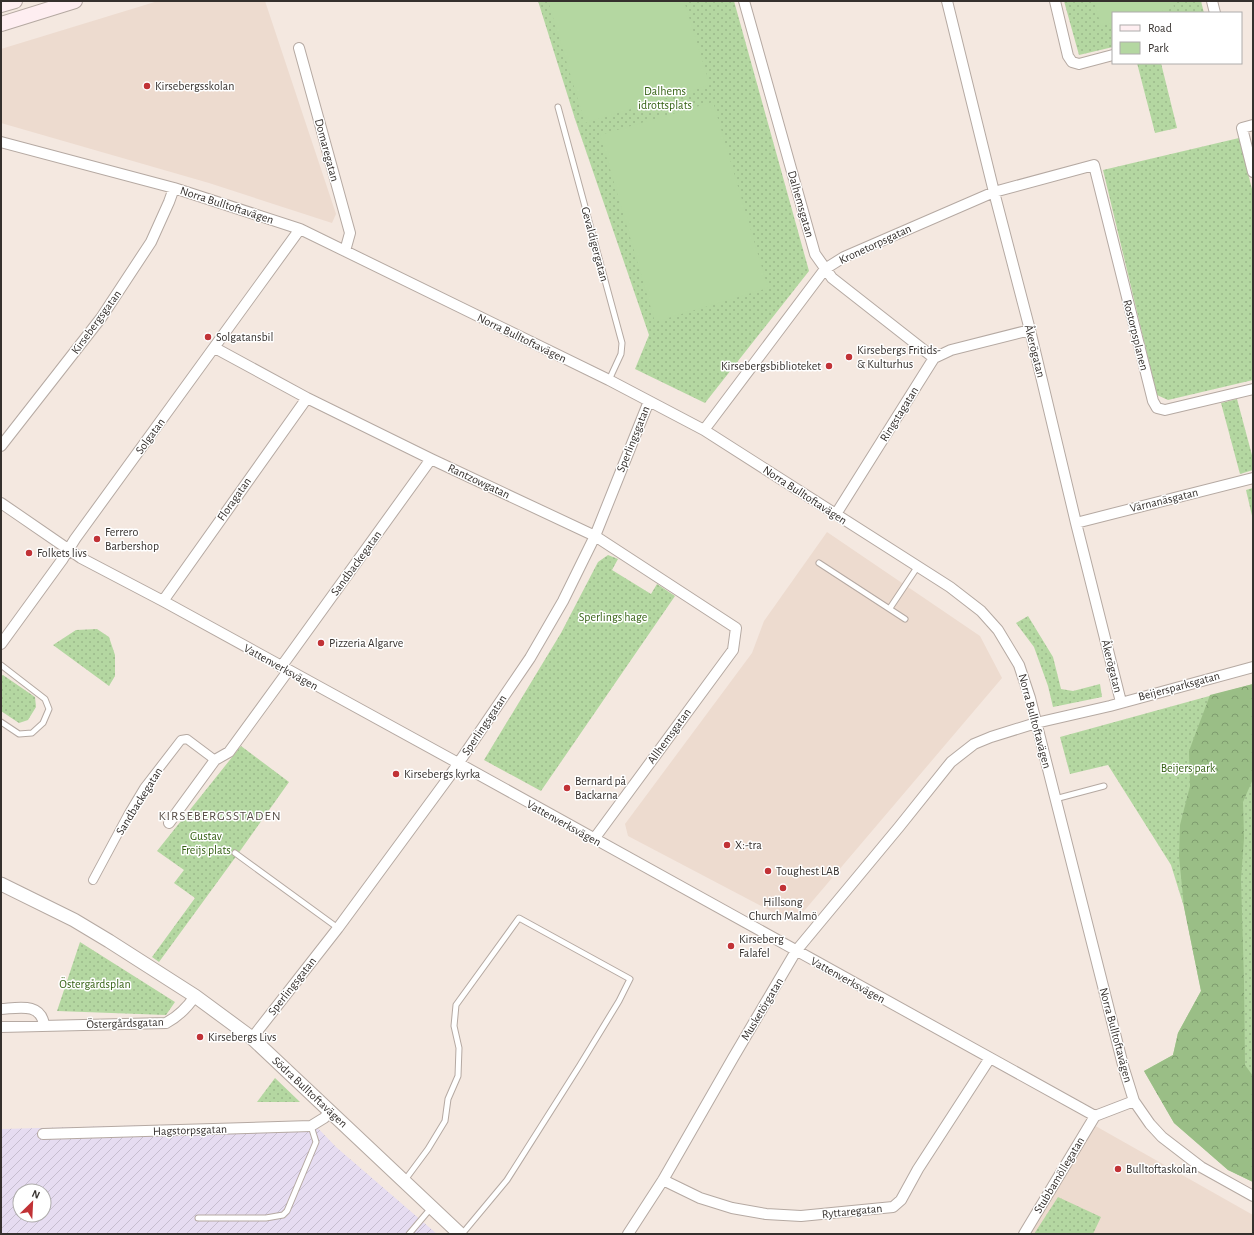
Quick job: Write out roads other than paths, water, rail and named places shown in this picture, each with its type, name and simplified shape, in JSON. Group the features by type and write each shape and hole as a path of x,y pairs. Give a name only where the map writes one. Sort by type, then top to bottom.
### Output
{"main road":[{"path":"1,5 15,1"},
{"path":"1,24 75,1"}],"street":[{"name":"Dalhemsgatan","path":"744,1 815,254 832,278 934,358"},
{"name":"Åkerögatan","path":"947,1 1030,330 1120,702"},
{"path":"1055,1 1068,56 1072,62 1079,64 1112,55"},
{"path":"1212,1 1215,12"},
{"name":"Domaregatan","path":"299,48 350,233 345,251"},
{"path":"1253,125 1242,128 1253,172"},
{"name":"Norra Bulltoftavägen","path":"1,142 174,188 300,229 609,380 704,430 781,478 840,519 918,566 950,587 981,611 998,630 1019,665 1030,698 1124,1069 1134,1101 1150,1124 1162,1137 1201,1168 1253,1196"},
{"name":"Kronetorpsgatan","path":"704,430 825,269 844,257 994,192 1094,165"},
{"name":"Rostorpsplanen","path":"1094,165 1153,401 1157,408 1165,410 1253,389"},
{"name":"Kirsebergsgatan","path":"1,446 101,318 151,242 170,202 174,188"},
{"name":"Solgatan","path":"1,644 300,229"},
{"path":"934,358 951,350 1030,330"},
{"name":"Rantzowgatan","path":"215,348 307,398 595,536 736,628"},
{"name":"Ringstagatan","path":"840,519 934,358"},
{"name":"Floragatan","path":"163,601 307,398"},
{"name":"Sperlingsgatan","path":"252,1038 338,928 458,764 530,658 563,601 595,536 649,401"},
{"name":"Sandbackegatan","path":"169,823 215,760 229,752 284,669 432,459"},
{"name":"Värnanäsgatan","path":"1076,523 1253,478"},
{"name":"Vattenverksvägen","path":"1,503 81,558 163,601 1095,1116"},
{"name":"Allhemsgatan","path":"594,839 732,650 736,628"},
{"name":"Beijersparksgatan","path":"1036,724 1253,667"},
{"name":"Musketörgatan","path":"628,1234 663,1180 732,1058 796,951 900,827 951,762 974,744 991,737 1036,724"},
{"name":"Sandbackegatan","path":"93,880 144,788 180,740 188,739 215,760"},
{"name":"Södra Bulltoftavägen","path":"1,884 12,893 74,920 195,996 252,1038 461,1234"},
{"name":"Östergårdsgatan","path":"1,1027 166,1023 177,1017 195,996"},
{"path":"1,1009 26,1008 34,1010 39,1012 43,1018 44,1025"},
{"name":"Ryttaregatan","path":"663,1180 700,1198 732,1208 766,1214 801,1216 893,1207 901,1200 918,1169 990,1058"},
{"path":"1095,1116 1134,1101"},
{"path":"311,1126 324,1118 331,1111"},
{"name":"Stubbamöllegatan","path":"1024,1234 1095,1116"},
{"name":"Hagstorpsgatan","path":"43,1134 311,1126"}],"lane":[{"name":"Gevaldigergatan","path":"558,107 622,343 621,354 609,380"},
{"path":"820,563 905,619"},
{"path":"890,608 918,566"},
{"path":"1,665 45,699 49,708 42,723 32,733 19,734 1,722"},
{"path":"1055,800 1104,786"},
{"path":"235,853 338,928"},
{"path":"404,1181 428,1149 445,1121 448,1099 458,1076 459,1048 454,1026 456,1005 519,918 630,979 619,1001 580,1065 507,1180 461,1234"},
{"path":"198,1218 266,1218 283,1215 287,1211 316,1142 311,1126"},
{"path":"409,1234 432,1207"}],"place":[{"name":"Kirsebergsskolan","path":"147,86"},
{"name":"Solgatansbil","path":"208,337"},
{"name":"Kirsebergs Fritids- & Kulturhus","path":"849,357"},
{"name":"Kirsebergsbiblioteket","path":"829,366"},
{"name":"Ferrero Barbershop","path":"97,539"},
{"name":"Folkets livs","path":"29,553"},
{"name":"Pizzeria Algarve","path":"321,643"},
{"name":"Kirsebergs kyrka","path":"396,774"},
{"name":"Bernard på Backarna","path":"567,788"},
{"name":"X:-tra","path":"727,845"},
{"name":"Toughest LAB","path":"768,871"},
{"name":"Hillsong Church Malmö","path":"783,888"},
{"name":"Kirseberg Falafel","path":"731,946"},
{"name":"Kirsebergs Livs","path":"200,1037"},
{"name":"Bulltoftaskolan","path":"1118,1169"}],"district":[{"name":"KIRSEBERGSSTADEN","path":"220,815"}],"park label":[{"name":"Dalhems idrottsplats","path":"665,98"},
{"name":"Sperlings hage","path":"613,617"},
{"name":"Beijers park","path":"1188,768"},
{"name":"Gustav Freijs plats","path":"206,843"},
{"name":"Östergårdsplan","path":"95,984"}]}
